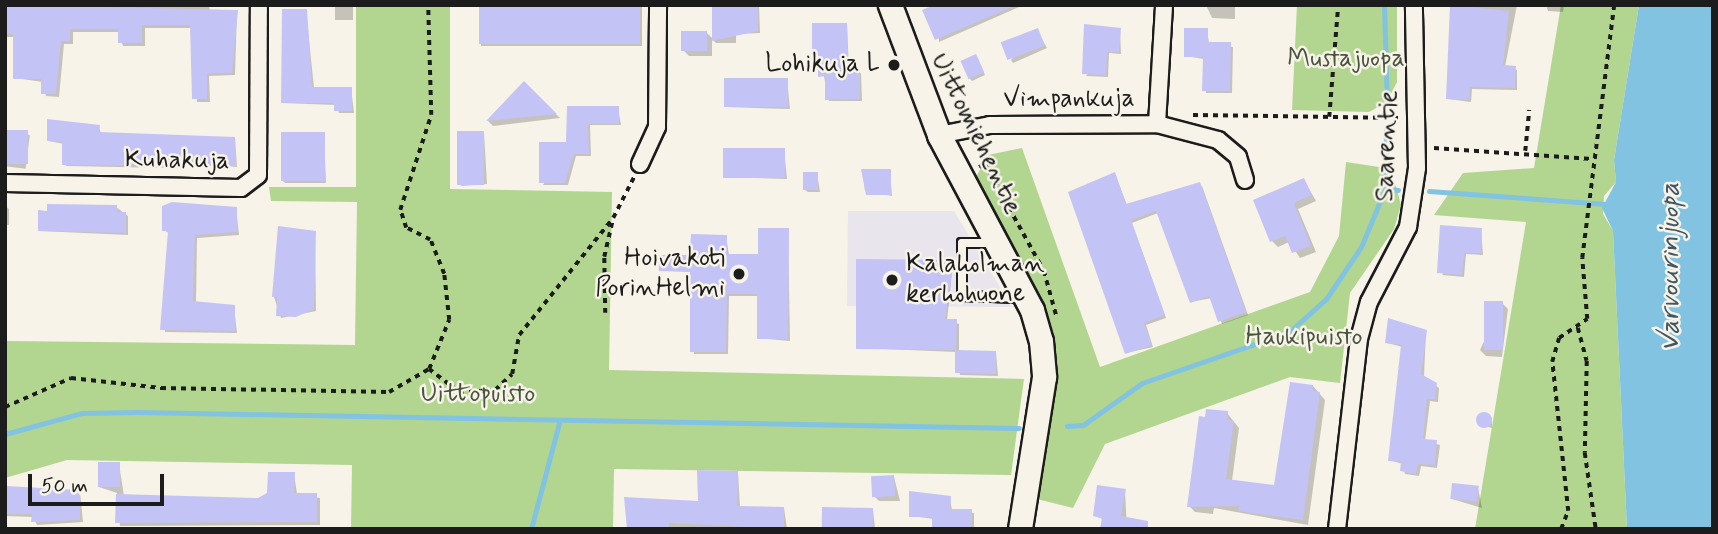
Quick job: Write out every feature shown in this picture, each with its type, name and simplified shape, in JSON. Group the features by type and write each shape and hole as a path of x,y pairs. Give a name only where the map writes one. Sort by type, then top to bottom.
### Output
{"street":[{"name":"Kuhakuja","path":"5,183 240,188 258,175 258,5"},
{"path":"640,164 657,127 658,5"},
{"name":"Uittomiehentie","path":"890,5 939,135 1026,298 1041,341 1044,377 1020,529"},
{"path":"1157,124 1164,5"},
{"name":"Saarentie","path":"1337,529 1359,339 1369,302 1408,227 1417,151 1414,5"},
{"name":"Vimpankuja","path":"939,135 990,125 1157,124 1218,140 1238,158 1245,180"}],"lane":[{"path":"996,243 962,243 962,296 1026,298"}],"path":[{"path":"5,407 71,378 161,388 390,392 429,369 449,320 444,274 430,240 406,229 400,210 431,115 428,5"},
{"path":"1329,117 1338,5"},
{"path":"1561,529 1568,510 1552,362 1559,338 1578,328 1587,318 1582,258 1591,191 1592,159 1614,5"},
{"path":"1525,151 1529,110"},
{"path":"1157,124 1196,115 1417,118"},
{"path":"1417,151 1525,151 1592,159"},
{"path":"429,369 459,392 495,390 512,374 519,335 613,218 640,164"},
{"path":"605,313 604,257 613,218"},
{"path":"1578,328 1587,360 1585,453 1596,529"}],"shaded area":[{"path":"848,211 954,211 1012,307 847,306"}],"green space":[{"name":"Uittopuisto","path":"356,5 450,5 450,189 612,192 609,370 1024,379 1011,475 614,469 613,529 351,529 352,465 67,460 5,478 5,341 355,345 357,202 271,201 269,187 356,187"},
{"name":"Mustajuopa","path":"1297,5 1397,5 1397,82 1387,102 1369,112 1292,110"},
{"path":"1561,5 1639,5 1614,160 1616,182 1604,196 1603,214 1613,231 1627,529 1475,529 1526,222 1434,215 1463,173 1534,168"},
{"name":"Haukipuisto","path":"1022,148 1100,367 1310,292 1339,236 1346,162 1379,167 1396,186 1401,205 1394,229 1350,293 1340,383 1290,377 1105,444 1073,508 1037,499 1052,363 1041,311 976,177 988,155"}],"water":[{"name":"Varvourinjuopa","path":"1639,5 1713,5 1713,529 1627,529 1613,231 1602,208 1616,182 1614,160"}],"building":[{"path":"5,5 238,10 232,73 207,73 207,99 192,99 190,25 142,25 142,43 118,43 118,29 70,29 70,41 61,41 56,94 41,94 41,79 13,79 13,34 5,34"},
{"path":"479,5 640,5 640,44 479,44"},
{"path":"712,5 758,5 758,31 712,41"},
{"path":"934,5 1017,5 935,40 922,10"},
{"path":"1450,5 1509,11 1503,65 1516,66 1515,88 1470,87 1469,100 1446,99"},
{"path":"282,9 307,9 312,87 352,87 352,111 334,111 334,103 281,103"},
{"path":"812,23 847,23 848,69 860,69 860,99 825,100 825,76 818,77 818,55 812,55"},
{"path":"1084,24 1121,28 1119,52 1107,52 1106,75 1082,74"},
{"path":"1038,28 1045,46 1007,60 1001,42"},
{"path":"1184,28 1208,28 1208,42 1231,42 1230,91 1202,91 1203,57 1184,57"},
{"path":"681,31 707,31 707,51 681,51"},
{"path":"976,54 984,72 969,79 960,61"},
{"path":"724,78 788,78 788,107 724,107"},
{"path":"524,81 557,114 486,121"},
{"path":"567,106 619,106 619,124 588,124 589,154 574,154 565,183 539,183 539,142 566,142"},
{"path":"47,119 100,125 99,132 235,137 236,166 198,166 198,160 168,160 168,166 62,165 62,142 47,141"},
{"path":"5,130 28,130 28,164 5,164"},
{"path":"457,131 484,131 484,185 457,185"},
{"path":"281,132 325,132 325,181 281,181"},
{"path":"723,148 785,148 785,178 723,178"},
{"path":"861,169 891,169 891,195 866,195"},
{"path":"803,172 818,172 818,190 803,190"},
{"path":"1115,172 1126,204 1200,182 1246,312 1218,322 1209,296 1190,303 1156,211 1131,220 1165,315 1144,323 1152,345 1125,354 1068,192"},
{"path":"1304,178 1312,195 1294,203 1311,246 1292,253 1285,236 1270,242 1253,200"},
{"path":"172,202 237,207 237,232 195,235 193,301 235,305 235,331 160,330 168,231 162,231 162,206"},
{"path":"47,204 117,205 117,212 126,212 126,233 38,231 38,210 47,211"},
{"path":"1440,225 1482,228 1481,253 1464,253 1462,275 1437,273"},
{"path":"278,226 316,231 314,309 296,317 276,316 277,297 272,297"},
{"name":"Hoivakoti PorinHelmi","path":"758,228 789,228 788,339 757,339 757,294 727,294 726,352 690,352 690,271 659,271 658,255 690,255 691,234 727,235 727,254 758,254"},
{"path":"856,259 954,260 945,319 957,319 956,350 996,351 996,374 955,373 955,350 856,349"},
{"path":"1484,301 1503,301 1503,350 1484,350"},
{"path":"1388,318 1427,330 1421,374 1437,383 1435,399 1427,399 1423,439 1437,440 1435,465 1418,464 1416,474 1400,471 1401,462 1388,461 1401,345 1385,343"},
{"path":"1290,382 1313,385 1313,391 1320,392 1303,520 1238,511 1239,506 1187,507 1199,416 1205,417 1206,409 1228,411 1227,420 1234,421 1226,479 1274,485"},
{"path":"1481,412 1487,412 1492,420 1490,426 1481,428 1476,423 1476,417"},
{"path":"98,462 120,462 120,487 98,487"},
{"path":"697,470 738,471 737,506 784,507 784,529 669,523 668,529 627,529 624,497 698,501"},
{"path":"268,472 295,472 294,493 317,493 317,522 115,523 116,494 258,498 267,493"},
{"path":"894,475 895,496 872,497 871,476"},
{"path":"1452,483 1479,486 1477,502 1450,499"},
{"path":"1097,485 1126,489 1121,516 1148,521 1148,529 1100,529 1102,518 1093,516"},
{"path":"5,486 80,490 80,520 31,522 32,514 5,514"},
{"path":"909,491 951,496 950,509 972,509 972,529 932,529 932,517 909,517"},
{"path":"822,507 873,508 873,529 822,529"}],"waterway":[{"name":"Mustajuopa","path":"1384,5 1387,105"},
{"path":"1385,189 1386,130"},
{"path":"1067,426 1083,425 1142,383 1289,332 1326,299 1361,247 1385,189 1398,190"},
{"path":"1429,191 1606,204"},
{"path":"5,434 82,413 138,412 1019,428"},
{"path":"531,529 559,423"}],"place":[{"name":"Lohikuja L","path":"894,65"},
{"name":"Hoivakoti PorinHelmi","path":"739,274"},
{"name":"Kalaholman kerhohuone","path":"892,280"}]}
